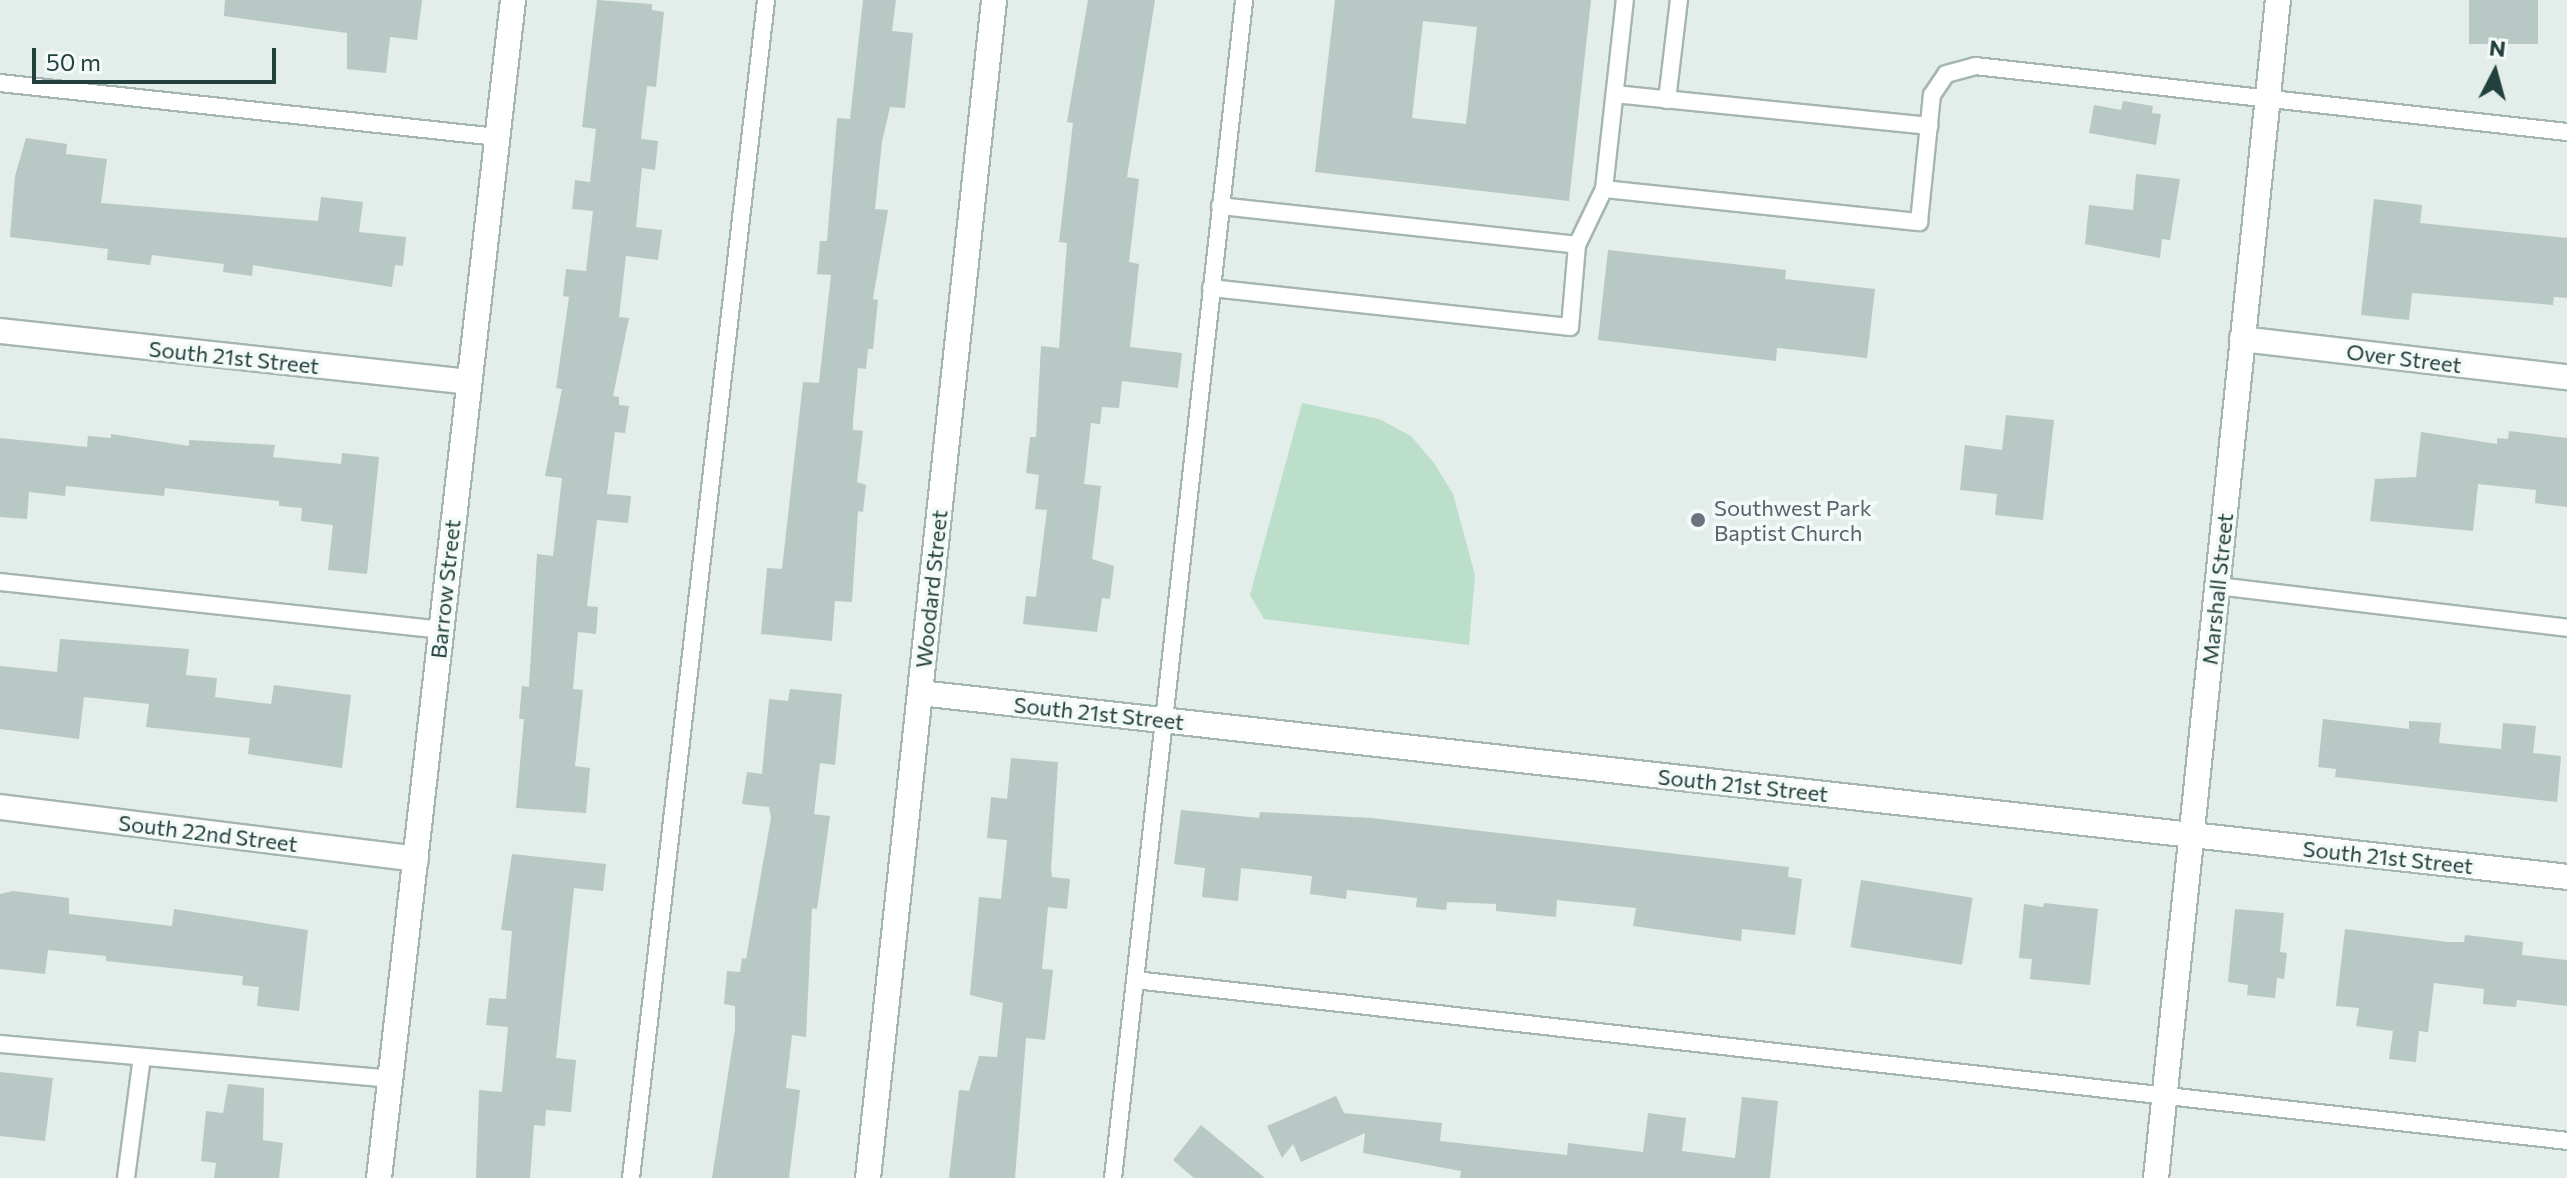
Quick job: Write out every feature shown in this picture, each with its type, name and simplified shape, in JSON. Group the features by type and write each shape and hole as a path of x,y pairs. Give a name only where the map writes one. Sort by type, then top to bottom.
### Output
{"street":[{"name":"Barrow Street","path":"379,1178 513,0"},
{"name":"Woodard Street","path":"868,1178 994,0"},
{"name":"Marshall Street","path":"2156,1178 2278,0"},
{"name":"South 21st Street","path":"0,331 468,382"},
{"name":"Over Street","path":"2242,339 2567,377"},
{"name":"South 21st Street","path":"920,693 2567,877"},
{"name":"South 22nd Street","path":"0,807 416,859"}],"lane":[{"path":"631,1178 766,0"},
{"path":"1113,1178 1244,0"},
{"path":"1211,288 1570,327 1577,245 1604,189 1625,0"},
{"path":"1667,100 1679,0"},
{"path":"1604,189 1919,222 1932,95 1946,74 1975,66 2169,91 2267,98 2567,132"},
{"path":"0,83 497,137"},
{"path":"1615,94 1929,126"},
{"path":"1220,206 1577,245"},
{"path":"0,582 441,630"},
{"path":"2217,586 2567,628"},
{"path":"1135,980 2567,1141"},
{"path":"0,1044 390,1079"},
{"path":"126,1178 142,1057"}],"green space":[{"path":"1302,403 1379,419 1411,436 1434,463 1453,494 1475,575 1469,645 1264,619 1250,595"}],"building":[{"path":"225,0 422,0 417,40 390,37 386,73 347,69 347,33 224,16"},
{"path":"597,0 652,4 652,10 664,12 656,87 647,86 641,139 658,141 655,170 642,168 636,227 662,230 658,260 626,256 619,317 629,318 613,396 619,397 619,405 629,406 625,433 615,432 607,494 631,496 628,523 597,520 587,606 598,607 596,634 578,632 573,689 583,690 575,766 590,768 586,813 516,808 524,719 519,719 522,686 529,687 537,554 553,556 562,478 545,476 562,389 556,388 569,297 563,296 566,269 586,271 593,211 572,209 575,180 590,182 596,129 582,127"},
{"path":"863,0 896,0 892,31 913,33 905,108 890,107 882,142 875,209 888,210 873,299 878,300 873,349 868,349 866,369 858,368 853,421 853,430 863,431 857,482 866,485 863,512 858,511 852,602 835,601 832,641 761,634 767,568 782,569 803,382 819,383 831,275 817,274 820,241 827,241 837,118 850,119"},
{"path":"1088,0 1155,0 1127,177 1139,179 1129,262 1139,264 1130,347 1182,353 1178,388 1122,381 1119,408 1102,407 1100,424 1091,423 1084,484 1101,486 1092,559 1114,566 1110,599 1102,598 1097,632 1023,624 1026,596 1036,597 1047,510 1035,509 1039,475 1026,473 1030,437 1036,437 1041,346 1059,348 1067,243 1059,242 1073,123 1067,122"},
{"path":"1335,0 1591,0 1569,201 1315,172","holes":["1423,21 1477,27 1466,124 1412,118"]},
{"path":"2469,0 2538,0 2538,44 2469,44"},
{"path":"2123,101 2153,106 2152,113 2161,114 2156,145 2089,133 2094,105 2121,110"},
{"path":"26,138 67,144 66,154 107,159 101,203 318,221 321,197 363,202 359,232 406,237 403,266 395,265 392,287 253,265 252,276 223,272 224,264 152,255 150,265 107,260 108,249 10,237 15,176"},
{"path":"2136,174 2180,179 2170,240 2162,239 2160,258 2085,244 2089,205 2133,210"},
{"path":"2374,199 2422,205 2420,223 2567,238 2567,298 2554,297 2553,305 2412,293 2409,320 2361,315"},
{"path":"1608,250 1786,270 1785,279 1875,289 1867,358 1777,348 1776,361 1598,340"},
{"path":"2006,415 2054,420 2043,520 1995,515 1997,494 1960,490 1965,445 2002,450"},
{"path":"2509,431 2567,438 2567,507 2535,503 2536,490 2478,484 2473,531 2370,521 2375,479 2416,477 2421,432 2497,444 2497,438 2508,439"},
{"path":"111,434 189,446 189,440 275,445 273,457 341,464 342,453 379,457 367,574 328,570 333,525 301,521 302,508 279,506 279,501 165,488 164,496 66,486 65,496 29,492 27,519 0,517 0,438 87,447 88,436 111,438"},
{"path":"60,639 189,649 186,675 217,678 215,697 271,704 274,685 351,695 342,768 248,754 250,738 146,727 149,704 84,697 79,739 0,729 0,666 57,672"},
{"path":"790,689 842,694 835,765 820,763 814,814 830,816 817,909 812,908 806,1037 792,1035 786,1088 800,1090 789,1178 712,1178 735,1029 735,1006 724,1004 727,971 740,972 742,958 746,959 771,818 769,807 742,804 747,772 762,774 769,699 788,701"},
{"path":"2323,719 2409,729 2409,721 2441,723 2439,743 2501,749 2503,723 2536,726 2533,753 2561,756 2557,802 2335,777 2336,769 2318,767"},
{"path":"1011,758 1058,762 1051,869 1052,877 1070,879 1067,909 1048,907 1042,969 1053,970 1045,1040 1026,1038 1015,1178 949,1178 959,1090 969,1091 979,1056 997,1057 1003,1003 970,995 979,897 1001,899 1007,840 987,838 991,797 1007,799"},
{"path":"1181,810 1259,818 1260,812 1371,818 1789,867 1788,877 1802,879 1795,935 1742,929 1741,941 1633,926 1636,908 1557,900 1556,917 1496,911 1496,904 1447,902 1446,910 1416,907 1417,898 1347,890 1346,899 1310,894 1312,876 1241,868 1238,901 1202,897 1205,868 1174,864"},
{"path":"512,854 606,864 603,891 574,888 556,1058 576,1060 571,1112 546,1110 545,1126 534,1125 530,1178 476,1178 479,1090 502,1092 508,1027 486,1025 489,998 506,999 512,931 501,930"},
{"path":"1861,880 1973,898 1962,965 1850,947"},
{"path":"13,891 69,898 69,914 172,926 174,909 308,930 299,1011 257,1006 259,987 242,985 243,976 106,961 106,956 48,950 45,974 0,969 0,894"},
{"path":"2044,903 2098,909 2090,985 2030,979 2032,959 2019,958 2024,904 2043,907"},
{"path":"2235,909 2284,913 2280,952 2287,953 2284,979 2277,978 2275,998 2247,995 2248,985 2228,982"},
{"path":"2345,929 2448,942 2464,942 2465,935 2523,942 2522,955 2567,960 2567,1006 2517,1000 2516,1007 2483,1004 2484,989 2434,983 2428,1032 2419,1031 2416,1062 2389,1059 2393,1031 2356,1026 2359,1008 2336,1006"},
{"path":"0,1072 53,1078 45,1141 0,1136"},
{"path":"228,1084 264,1088 263,1140 283,1143 279,1178 214,1178 216,1163 201,1161 206,1111 223,1113"},
{"path":"1336,1096 1344,1113 1442,1123 1440,1141 1567,1155 1568,1143 1643,1152 1648,1113 1686,1118 1682,1151 1735,1158 1742,1097 1778,1101 1770,1178 1460,1178 1461,1171 1363,1153 1365,1133 1301,1162 1293,1144 1282,1158 1267,1126"},
{"path":"1201,1125 1265,1178 1194,1178 1173,1160"}],"place":[{"name":"Southwest Park Baptist Church","path":"1698,520"}]}
